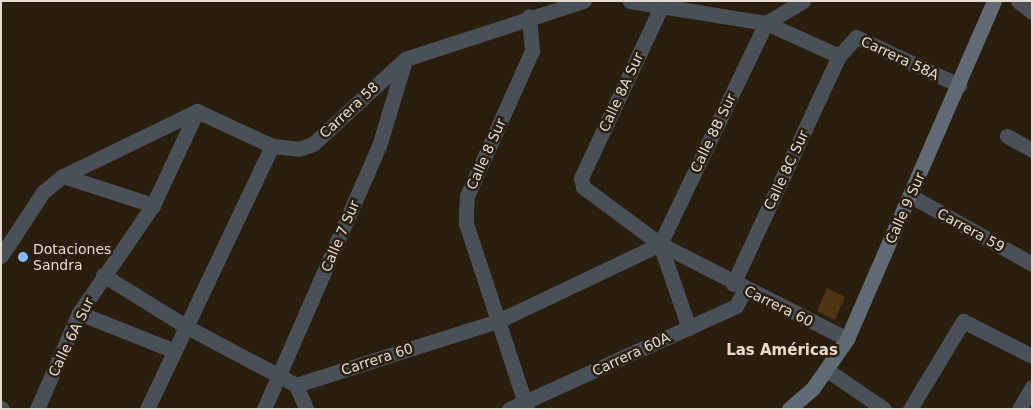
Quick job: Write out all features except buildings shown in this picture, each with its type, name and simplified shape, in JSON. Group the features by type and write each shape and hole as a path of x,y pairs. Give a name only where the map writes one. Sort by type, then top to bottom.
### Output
{"street":[{"name":"Carrera 58","path":"197,111 272,146 299,149 313,144 405,59 530,16 584,1"},
{"path":"630,1 766,23 839,56"},
{"path":"766,23 803,1"},
{"name":"Calle 9 Sur","path":"792,406 827,370 847,339 911,196 994,1"},
{"path":"1018,1 1032,12"},
{"name":"Calle 8A Sur","path":"581,178 662,5"},
{"name":"Calle 8 Sur","path":"526,406 498,321 466,211 468,196 532,51 530,16"},
{"name":"Calle 8B Sur","path":"660,244 766,23"},
{"name":"Carrera 58A","path":"839,56 856,37 959,85"},
{"name":"Calle 8C Sur","path":"739,286 839,56"},
{"name":"Calle 7 Sur","path":"264,409 379,146 405,59"},
{"path":"1,256 43,192 63,176 197,111"},
{"name":"Calle 6A Sur","path":"37,409 79,313 103,275 153,205 197,111"},
{"path":"1006,136 1032,150"},
{"path":"147,409 272,146"},
{"path":"63,176 153,205"},
{"name":"Carrera 60","path":"581,178 590,194 660,244 739,286 847,339"},
{"name":"Carrera 59","path":"911,196 1032,264"},
{"path":"660,244 688,328"},
{"name":"Carrera 60","path":"296,385 498,321 660,244"},
{"path":"103,275 187,327 296,385 306,409"},
{"name":"Carrera 60A","path":"509,409 526,406 736,306 739,286"},
{"path":"79,313 175,351"},
{"path":"910,409 963,321 1032,356"},
{"path":"827,370 884,409"},
{"path":"1019,409 1032,387"}],"place":[{"name":"Dotaciones Sandra","path":"23,257"}],"district":[{"name":"Las Américas","path":"782,351"}]}
